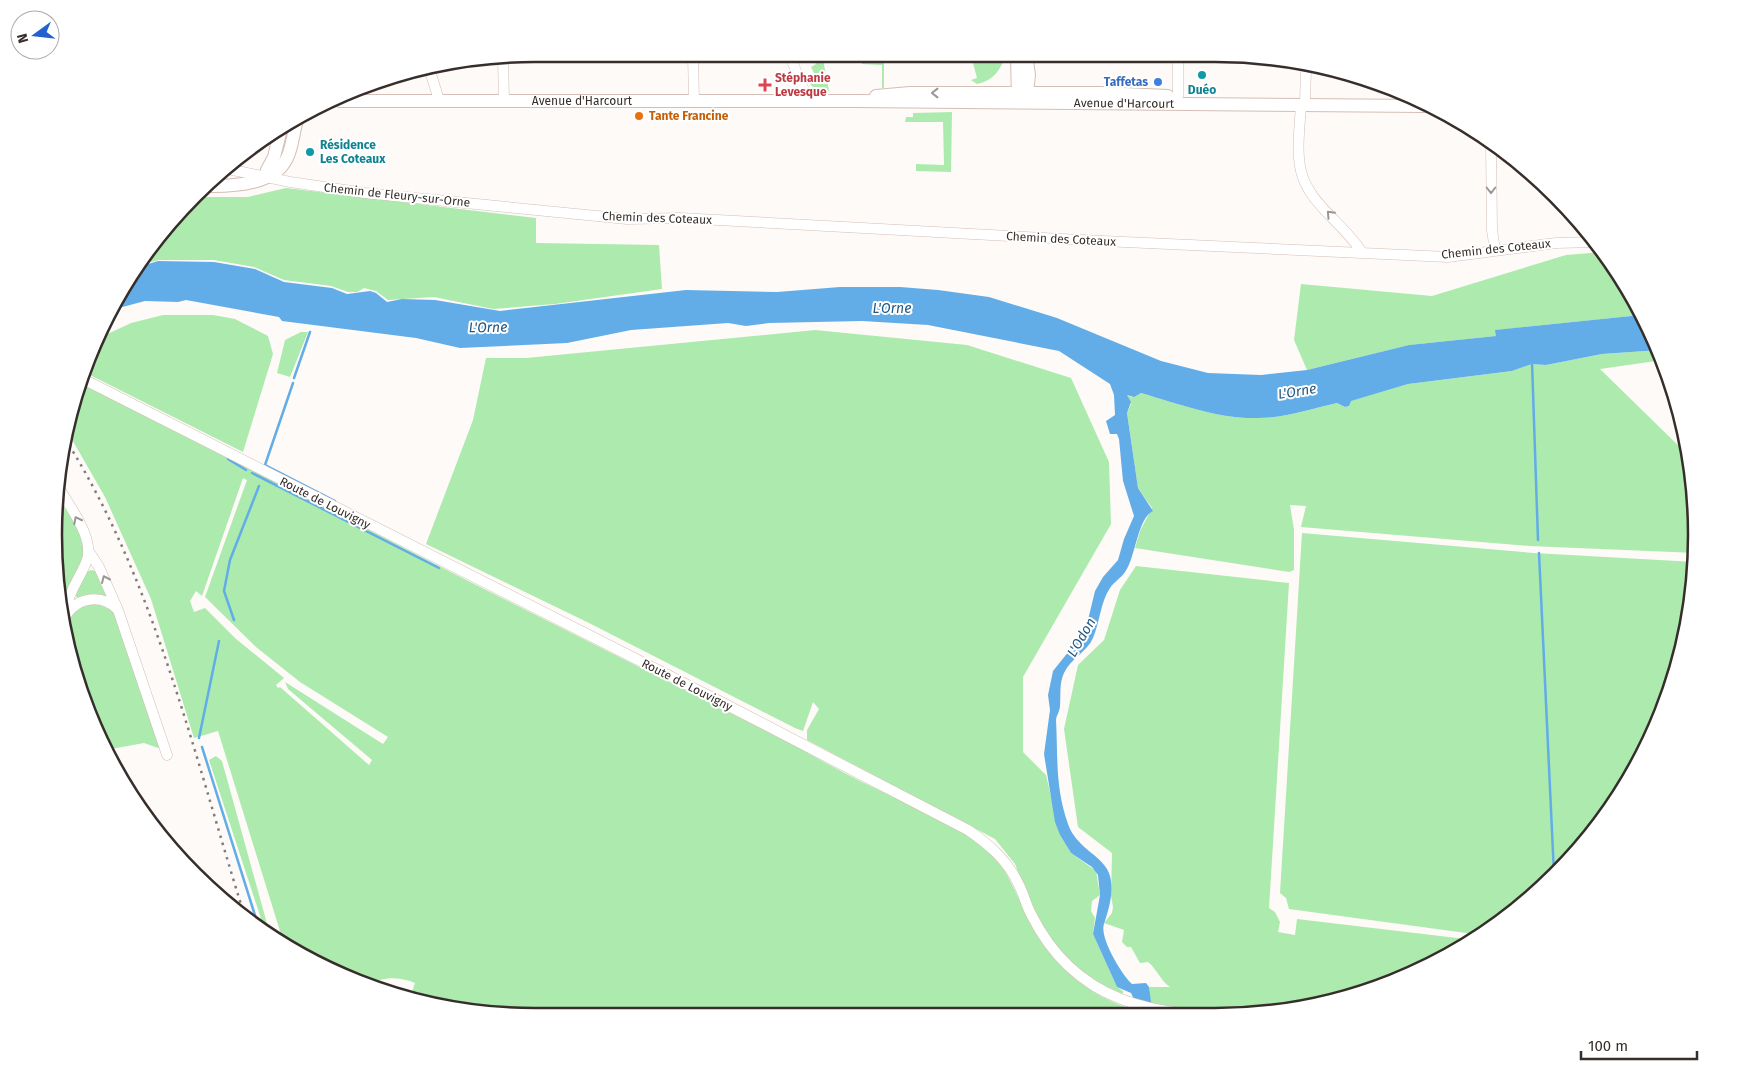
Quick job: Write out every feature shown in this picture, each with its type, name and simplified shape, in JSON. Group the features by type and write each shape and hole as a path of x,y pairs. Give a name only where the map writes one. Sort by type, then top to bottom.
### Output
{"main road":[{"path":"1018,62 1022,98"},
{"path":"1022,98 1029,75 1027,62"},
{"name":"Avenue d'Harcourt","path":"350,101 809,102 856,101 902,93 1197,103"},
{"name":"Avenue d'Harcourt","path":"1022,98 1100,93 1178,97 1197,103"},
{"path":"1197,103 1413,106"},
{"path":"218,186 248,184 279,170 287,159 295,129"},
{"path":"279,170 288,133"},
{"path":"266,176 266,170 274,157 279,139"}],"street":[{"path":"693,62 694,102"},
{"path":"792,62 809,102"},
{"path":"1178,62 1178,97"},
{"path":"504,64 504,101"},
{"path":"1306,72 1300,161 1303,178 1314,196 1353,238 1361,251"},
{"path":"431,75 439,100"},
{"path":"1491,151 1494,250"},
{"path":"236,170 266,176"},
{"name":"Chemin de Fleury-sur-Orne","path":"266,176 365,193 528,209"},
{"name":"Chemin des Coteaux","path":"528,209 628,219 689,218 1081,240 1361,251 1448,257 1556,243 1586,242"},
{"name":"Route de Louvigny","path":"88,382 725,704 968,830 1000,856 1010,868 1030,913 1058,957 1094,986 1134,1003 1155,1008"},
{"path":"65,497 84,534 88,550 99,567 118,610 166,755"},
{"path":"68,602 74,584 84,566 88,550"},
{"path":"69,611 77,603 89,599 106,602 118,610"}],"green space":[{"path":"815,62 824,62 829,91 816,89 807,79 815,75 811,67 816,64"},
{"path":"862,62 884,62 884,88 882,88 882,65 862,64"},
{"path":"1003,62 996,74 983,83 977,84 971,80 977,78 973,63 970,63"},
{"path":"952,112 951,172 916,171 916,164 944,165 943,122 905,122 906,117 913,117 913,113"},
{"path":"286,188 536,218 536,243 659,245 662,289 555,304 493,309 434,297 388,300 376,291 364,288 357,292 348,292 331,286 284,280 254,267 214,260 159,260 150,262 180,224 205,197 248,197"},
{"path":"1594,253 1634,316 1496,330 1496,336 1409,345 1307,370 1294,340 1301,284 1432,296 1566,255"},
{"path":"163,315 213,315 235,319 268,336 273,354 243,452 91,375 108,334 131,323"},
{"path":"815,330 967,345 1071,378 1109,462 1111,524 1023,677 1023,752 1046,775 1060,835 1071,853 1096,871 1100,895 1092,901 1091,911 1095,918 1093,934 1117,987 1123,991 1123,996 1082,974 1053,945 1031,906 1015,864 995,839 807,740 807,730 819,709 813,702 803,731 795,728 587,622 426,544 473,420 486,358 526,358"},
{"path":"301,332 308,332 290,377 277,373 285,340"},
{"path":"1651,351 1655,361 1600,369 1680,447 1687,505 1687,553 1530,546 1301,527 1306,506 1290,505 1294,530 1294,570 1289,572 1135,548 1140,531 1152,508 1138,488 1127,413 1131,404 1127,395 1132,397 1141,393 1199,410 1228,416 1268,418 1337,403 1345,407 1349,406 1350,401 1408,384 1512,371 1532,364 1546,365 1602,354"},
{"path":"87,385 476,585 796,746 834,768 974,836 996,858 1008,876 1037,935 1049,952 1078,981 1112,1002 1128,1008 505,1007 443,999 413,992 415,983 391,978 377,981 326,960 281,934 218,731 194,738 151,599 105,497 73,441","holes":["243,478 247,480 205,597 256,647 300,682 388,737 383,744 285,682 288,689 372,760 369,765 280,687 278,688 276,685 284,678 235,638 205,608 194,612 190,601 196,591 202,596"]},
{"path":"64,502 80,530 84,549 84,558 67,593 62,536"},
{"path":"1302,533 1534,553 1687,562 1684,597 1672,658 1663,688 1640,745 1609,798 1591,823 1550,870 1503,911 1471,934 1289,909 1286,898 1280,893"},
{"path":"1136,566 1289,583 1269,908 1275,912 1280,922 1278,932 1295,935 1297,919 1462,939 1425,960 1397,972 1368,983 1308,999 1246,1007 1151,1008 1149,987 1170,987 1148,962 1140,963 1131,947 1127,947 1122,942 1124,930 1104,923 1112,913 1113,907 1111,896 1112,853 1078,827 1064,729 1078,665 1104,640 1120,590"},
{"path":"92,570 97,572 107,596 78,598 74,595 85,572"},
{"path":"90,604 99,604 114,612 161,749 144,743 113,749 88,688 79,658 70,617 76,609"},
{"path":"216,756 222,761 267,925 262,921 209,760"}],"water":[{"path":"158,261 214,262 255,269 284,282 332,288 347,294 370,291 376,293 387,302 402,299 435,300 500,311 686,290 777,292 840,287 900,287 938,290 989,297 1057,318 1161,361 1208,373 1261,375 1307,370 1409,345 1496,336 1495,330 1634,316 1651,351 1602,354 1546,365 1532,364 1512,371 1408,384 1351,401 1349,406 1345,407 1337,403 1268,418 1228,416 1199,410 1141,393 1134,397 1127,395 1131,402 1127,413 1138,488 1153,511 1143,522 1129,565 1107,594 1093,638 1067,668 1062,677 1060,708 1056,720 1058,772 1064,810 1072,833 1102,863 1110,876 1111,894 1103,930 1112,956 1132,984 1146,983 1149,987 1152,1008 1138,1008 1131,993 1117,987 1093,934 1100,895 1098,875 1092,867 1071,853 1060,835 1055,822 1044,754 1050,710 1048,695 1053,671 1081,636 1087,624 1095,591 1103,577 1118,560 1124,539 1134,516 1123,481 1119,439 1117,434 1110,434 1106,421 1115,415 1114,395 1110,384 1059,351 928,325 862,321 769,323 746,326 728,323 631,330 567,343 460,348 416,338 282,321 279,317 186,300 178,302 145,301 121,307 149,264"}],"waterway":[{"path":"294,378 310,332"},
{"path":"1532,362 1538,540"},
{"path":"265,465 293,383"},
{"path":"228,459 246,470"},
{"path":"265,465 335,501"},
{"path":"252,473 439,568"},
{"path":"234,620 224,591 230,560 259,486"},
{"path":"1539,553 1554,866"},
{"path":"199,738 219,641"},
{"path":"202,747 255,916"}],"railway":[{"path":"71,449 99,499 126,555 149,613 190,734 241,906"}],"place":[{"name":"Duéo","path":"1202,75"},
{"name":"Taffetas","path":"1158,82"},
{"name":"Stéphanie Levesque","path":"765,85"},
{"name":"Tante Francine","path":"639,116"},
{"name":"Résidence Les Coteaux","path":"310,152"}],"water label":[{"name":"L'Orne","path":"892,308"},
{"name":"L'Orne","path":"488,327"},
{"name":"L'Orne","path":"1297,391"},
{"name":"L'Odon","path":"1081,637"}]}
